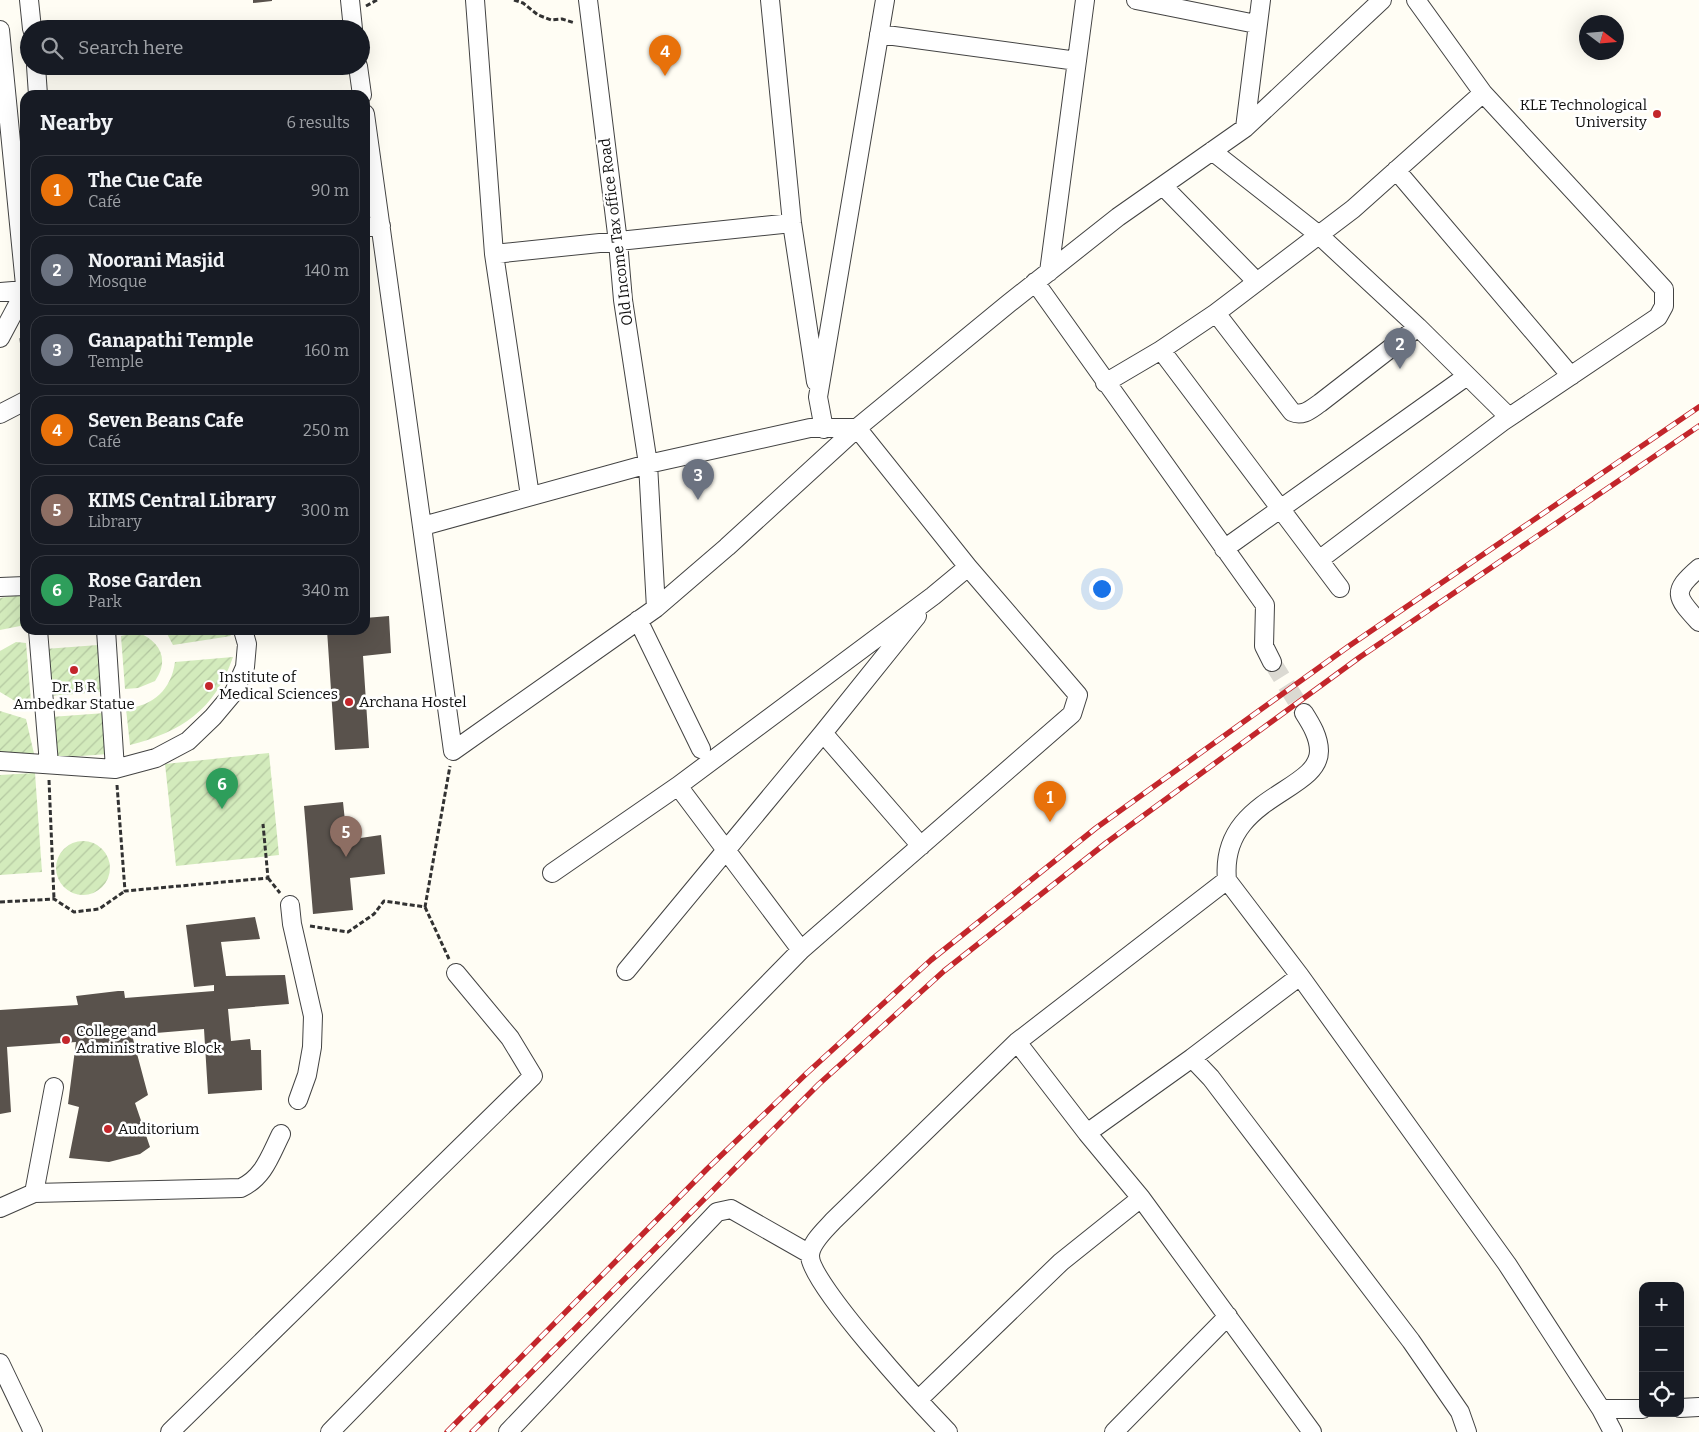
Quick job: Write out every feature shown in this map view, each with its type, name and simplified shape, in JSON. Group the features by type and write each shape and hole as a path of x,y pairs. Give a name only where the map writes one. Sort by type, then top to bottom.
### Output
{"street":[{"path":"29,0 31,20"},
{"path":"350,0 352,20"},
{"path":"475,0 494,254 530,496"},
{"name":"Old Income Tax office Road","path":"588,0 618,242 623,300 648,464 656,608"},
{"path":"770,0 792,224 824,428"},
{"path":"818,397 885,0"},
{"path":"1084,0 1077,61 1042,277 1105,383 1265,605 1264,646 1272,662"},
{"path":"1136,0 1256,24"},
{"path":"1245,128 1256,24 1261,0"},
{"path":"370,184 373,226 423,526 452,751 656,608 727,547 857,428 1042,277 1118,217 1245,128 1382,0"},
{"path":"1319,560 1509,417 1658,317 1664,306 1664,289 1483,92 1416,0"},
{"path":"0,30 18,131 20,175"},
{"path":"879,34 1077,61"},
{"path":"37,75 38,90"},
{"path":"359,75 361,90"},
{"path":"1105,383 1161,350 1216,314 1353,209 1483,92"},
{"path":"1212,151 1319,235 1418,327 1509,417"},
{"path":"1396,170 1571,376"},
{"path":"1162,186 1257,282"},
{"path":"494,254 792,224"},
{"path":"0,292 20,290"},
{"path":"0,338 20,300"},
{"path":"1216,314 1292,412 1298,414 1304,413 1320,403 1418,327"},
{"path":"1161,350 1340,588"},
{"path":"1224,549 1467,376"},
{"path":"0,414 20,404"},
{"path":"423,526 648,464 810,428 857,428"},
{"path":"330,1432 801,950 1072,714 1078,695 968,566 857,428"},
{"path":"552,873 678,786 933,596 968,566"},
{"path":"1699,568 1683,581 1680,594 1681,601 1699,622"},
{"path":"0,588 20,586"},
{"path":"626,971 824,733 933,596"},
{"path":"638,620 701,749"},
{"path":"38,635 48,764"},
{"path":"106,635 115,769"},
{"path":"0,761 115,769 156,758 188,741 214,717 234,692 245,667 247,644 244,635"},
{"path":"1304,713 1314,728 1318,746 1318,757 1313,768 1298,781 1255,810 1240,826 1231,845 1226,864 1227,880 1300,976 1507,1264 1601,1410 1613,1432"},
{"path":"824,733 921,846"},
{"path":"678,786 801,950"},
{"path":"948,1432 918,1400 826,1290 812,1269 810,1254 818,1238 832,1221 1017,1042 1227,880"},
{"path":"290,905 292,924 313,1016 312,1047 307,1075 298,1100"},
{"path":"170,1432 532,1076 510,1038 456,973"},
{"path":"1087,1133 1192,1058 1300,976"},
{"path":"1017,1042 1087,1133 1141,1198 1312,1432"},
{"path":"1192,1058 1211,1078 1411,1341 1460,1412 1467,1432"},
{"path":"34,1194 54,1087"},
{"path":"0,1208 34,1194 241,1188 253,1182 264,1171 280,1134"},
{"path":"918,1400 1061,1262 1141,1198"},
{"path":"508,1432 716,1212 731,1209 810,1254"},
{"path":"1114,1432 1228,1316"},
{"path":"0,1363 33,1432"},
{"path":"1684,1408 1699,1408"},
{"path":"1601,1410 1639,1409"}],"path":[{"path":"514,0 523,3 538,15 551,20 562,19 592,29"},
{"path":"452,751 425,907 456,973"},
{"path":"48,764 54,899"},
{"path":"115,769 126,891"},
{"path":"0,902 54,899 74,912 98,909 126,891 268,878 263,824"},
{"path":"292,924 348,932 374,914 384,901 425,907"}],"green space":[{"path":"20,595 20,626 0,630 0,598"},
{"path":"143,635 152,640 157,646 162,658 162,665 155,681 138,688 125,689 121,636"},
{"path":"168,635 231,636 173,645"},
{"path":"16,642 26,643 31,701 15,701 0,692 0,651"},
{"path":"98,645 101,692 49,696 45,649"},
{"path":"233,657 216,691 206,705 194,716 165,733 130,745 126,709 145,704 160,694 170,681 175,662"},
{"path":"0,711 26,719 35,758 0,754"},
{"path":"105,713 108,754 54,758 51,717"},
{"path":"269,753 279,855 176,866 165,764"},
{"path":"35,773 42,872 0,875 0,775"},
{"path":"78,841 88,841 98,845 106,853 110,868 106,883 98,891 88,895 78,895 68,891 60,883 56,873 56,863 60,853 68,845"}],"building":[{"path":"253,0 272,0 272,1 253,3"},
{"name":"Archana Hostel","path":"389,616 391,653 363,656 369,748 335,750 327,635 370,635 370,618"},
{"path":"343,802 347,840 381,835 385,874 350,878 353,910 313,914 304,806"},
{"name":"College and Administrative Block","path":"255,917 260,939 221,942 226,976 285,975 289,1004 228,1009 231,1041 250,1039 251,1050 261,1050 262,1090 208,1094 204,1029 132,1035 148,1095 135,1103 150,1147 140,1154 109,1162 69,1158 79,1107 68,1104 76,1042 7,1047 11,1112 0,1114 0,1010 78,1005 76,996 118,991 124,991 125,998 214,991 214,985 194,987 186,925"}],"tunnel":[{"path":"1272,662 1304,713"}],"railway":[{"path":"447,1432 707,1169 807,1073 931,960 1096,828 1349,646 1699,407"},
{"path":"472,1432 819,1084 944,971 1106,843 1360,657 1699,426"}],"place":[{"name":"Seven Beans Cafe","path":"665,76"},
{"name":"KLE Technological University","path":"1657,114"},
{"name":"Noorani Masjid","path":"1400,369"},
{"name":"Ganapathi Temple","path":"698,500"},
{"name":"Dr. B R Ambedkar Statue","path":"74,670"},
{"name":"Institute of Medical Sciences","path":"209,686"},
{"name":"Archana Hostel","path":"349,702"},
{"name":"Rose Garden","path":"222,809"},
{"name":"The Cue Cafe","path":"1050,822"},
{"name":"KIMS Central Library","path":"346,857"},
{"name":"College and Administrative Block","path":"66,1040"},
{"name":"Auditorium","path":"108,1129"}]}
